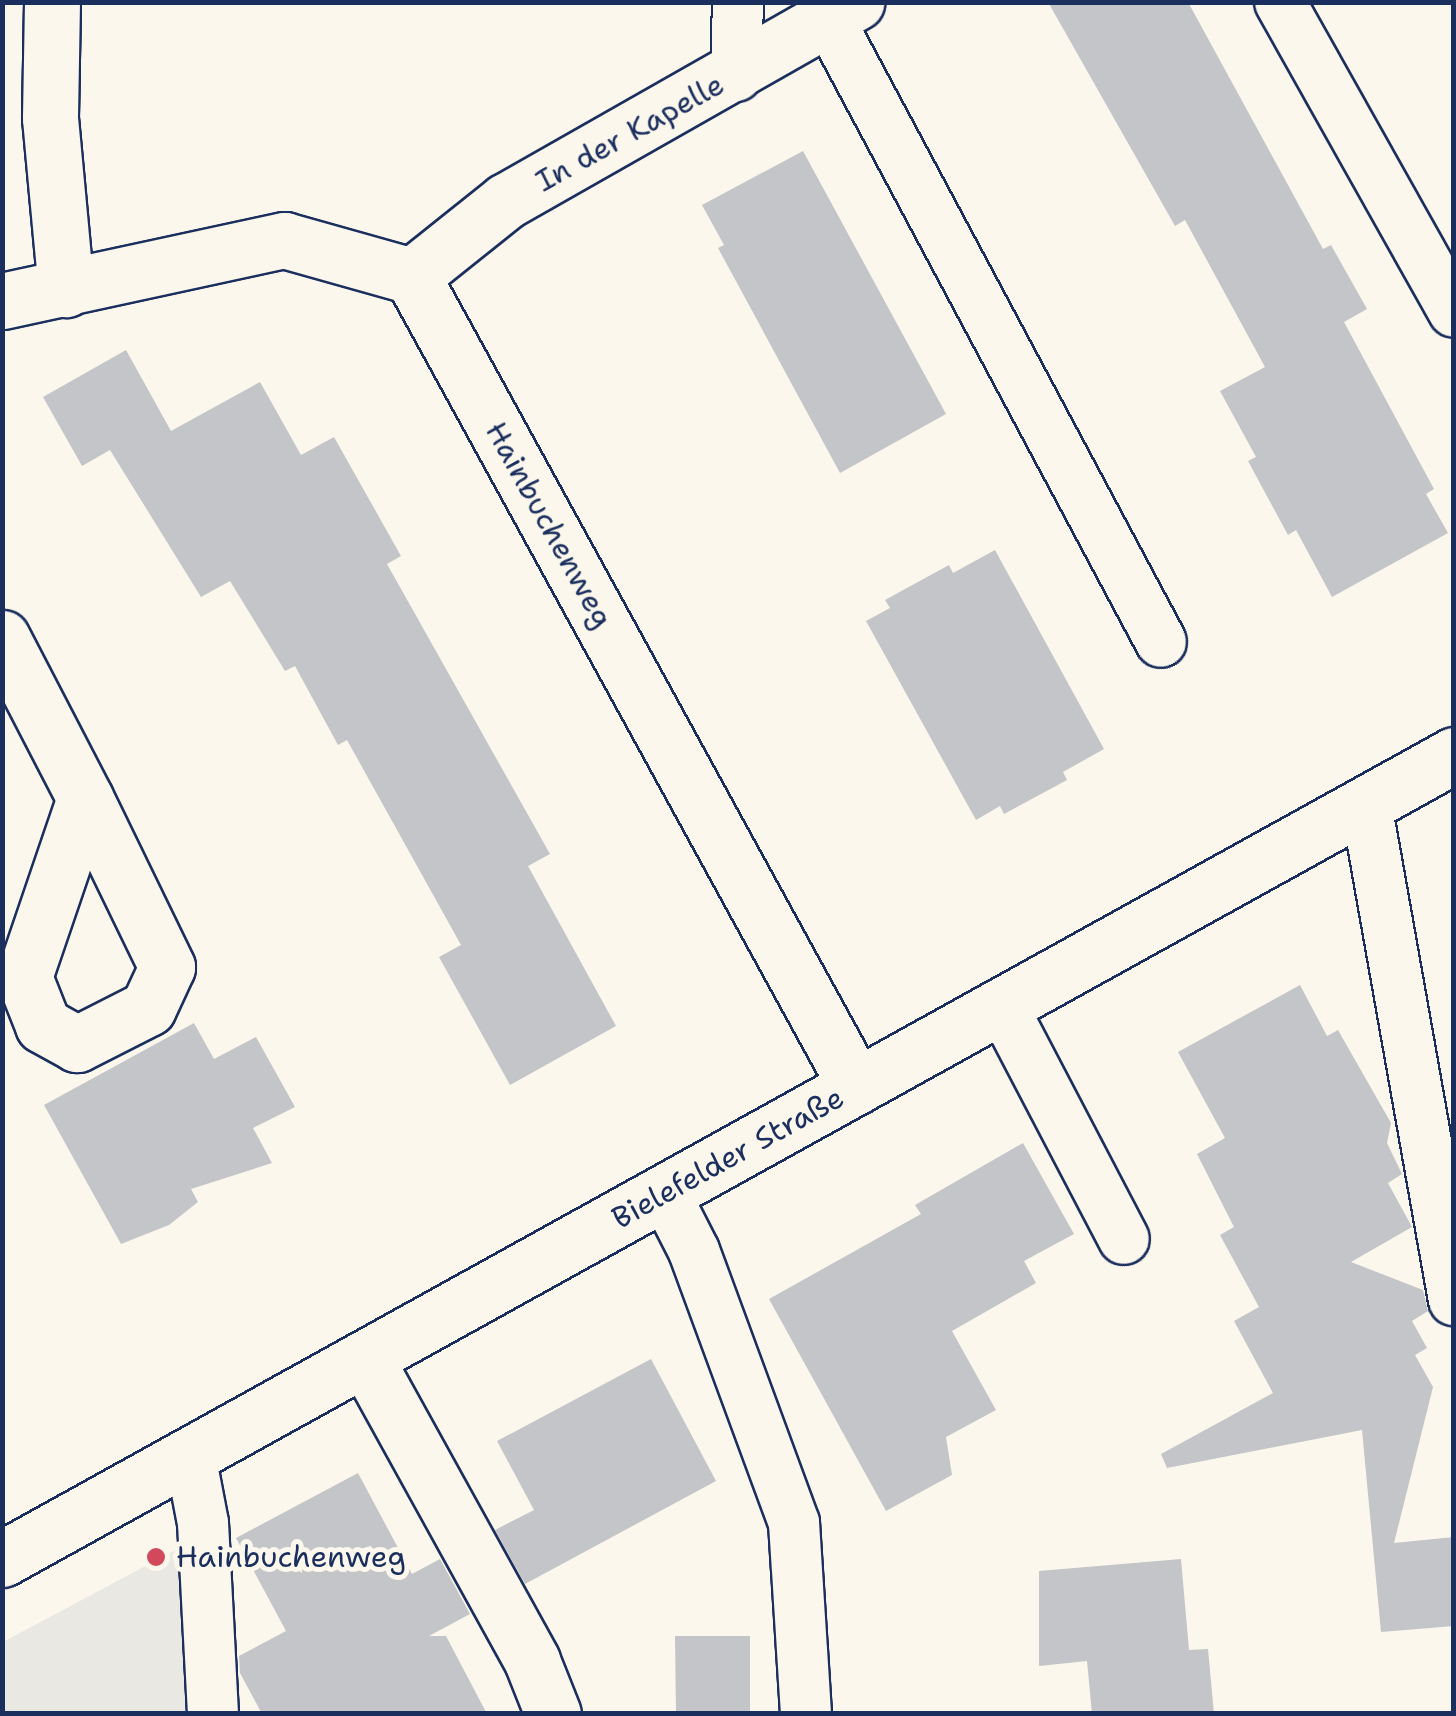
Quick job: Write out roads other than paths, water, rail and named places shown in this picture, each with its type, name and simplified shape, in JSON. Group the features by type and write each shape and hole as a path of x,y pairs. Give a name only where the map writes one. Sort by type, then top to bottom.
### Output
{"street":[{"path":"52,2 50,118 66,289"},
{"name":"In der Kapelle","path":"412,276 506,202 736,76 843,10"},
{"path":"2,300 284,240 412,276"},
{"name":"Hainbuchenweg","path":"412,276 856,1086"},
{"path":"2,638 85,798"},
{"name":"Bielefelder Straße","path":"2,1559 1454,755"},
{"path":"365,1358 532,1661 553,1714"}],"lane":[{"path":"736,76 738,2"},
{"path":"1280,2 1454,312"},
{"path":"843,10 1162,642"},
{"path":"1366,804 1454,1300"},
{"path":"1001,1004 1124,1239"},
{"path":"665,1194 694,1251 794,1523 806,1714"},
{"path":"190,1455 203,1523 213,1714"}],"place":[{"name":"Hainbuchenweg","path":"156,1557"}]}
